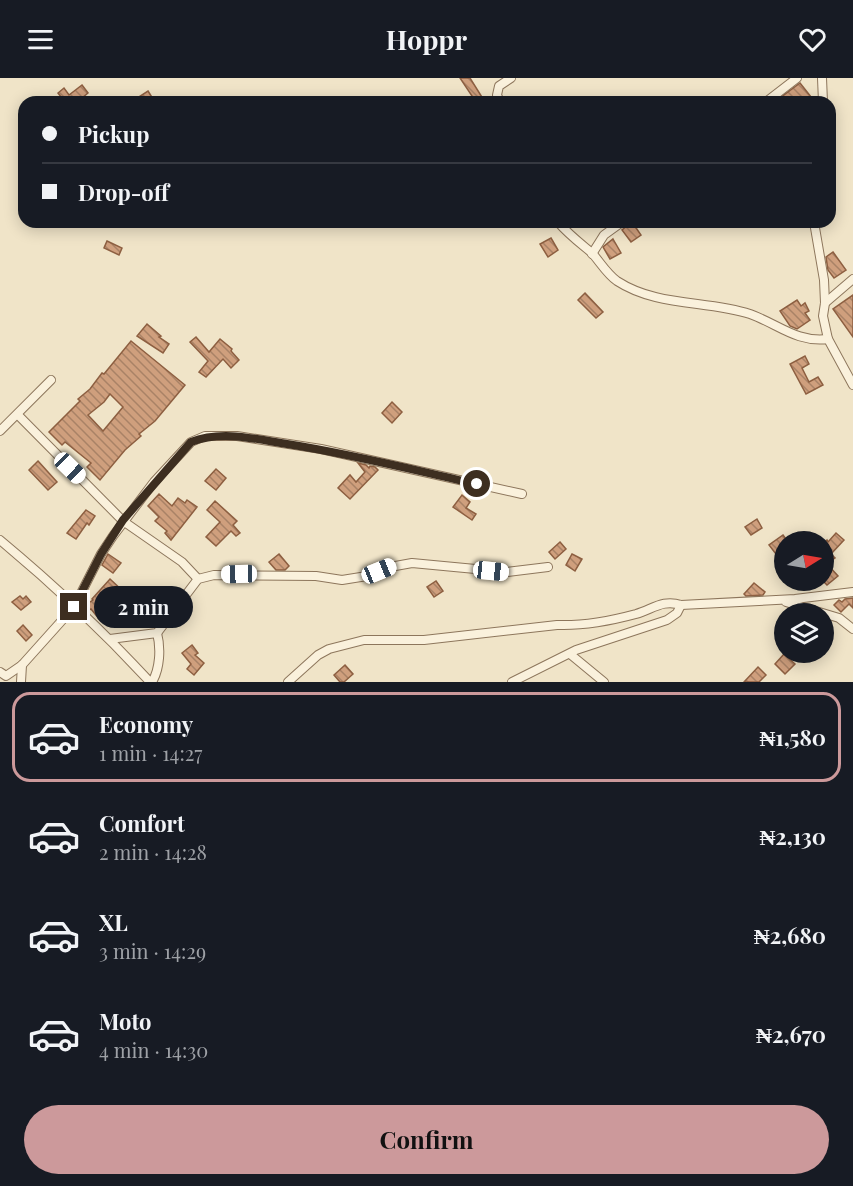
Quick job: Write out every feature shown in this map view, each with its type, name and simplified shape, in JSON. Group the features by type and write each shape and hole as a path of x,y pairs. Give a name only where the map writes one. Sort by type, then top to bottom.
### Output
{"street":[{"path":"497,96 499,86 512,78"},
{"path":"774,96 797,78"},
{"path":"822,78 823,96"},
{"path":"564,228 615,280 659,299 727,308 751,315 804,339 828,339"},
{"path":"592,254 604,235 614,228"},
{"path":"815,228 824,280 823,316 828,339 853,385"},
{"path":"825,303 853,279"},
{"path":"0,431 51,380"},
{"path":"18,415 123,520 182,562 198,579"},
{"path":"0,672 6,676 22,665 74,607 101,554 123,520 191,442 205,436 237,436 321,449 522,494"},
{"path":"0,540 110,639 151,682 155,677 158,663 157,633"},
{"path":"110,639 157,633 198,579 214,575 316,576 342,580 367,576 412,562 507,572 548,567"},
{"path":"288,682 318,655 329,649 364,640 424,640 556,625 577,626 638,613 661,603 674,602 681,605 776,600 853,592"},
{"path":"776,600 839,618 853,629"},
{"path":"512,682 570,654 649,624 667,620 677,613 681,605"},
{"path":"570,654 604,682"},
{"path":"21,682 22,665"}],"building":[{"path":"460,78 470,78 481,96 472,96"},
{"path":"800,83 810,96 783,96"},
{"path":"82,85 88,93 84,96 60,96 58,93 64,88 69,95"},
{"path":"148,91 151,96 140,96"},
{"path":"636,228 641,235 631,242 622,230"},
{"path":"551,238 558,250 548,257 540,244"},
{"path":"613,239 621,253 610,259 603,247"},
{"path":"107,241 122,248 119,255 104,248"},
{"path":"833,252 846,270 834,278 828,270 826,257"},
{"path":"585,293 603,312 596,318 578,300"},
{"path":"853,295 853,337 833,309"},
{"path":"797,300 801,306 805,303 809,311 805,313 810,320 797,329 790,326 780,311"},
{"path":"147,324 169,344 163,353 137,336"},
{"path":"196,337 209,352 220,339 232,349 231,351 239,360 231,368 223,359 206,377 199,372 208,361 190,342"},
{"path":"131,341 185,385 100,480 87,467 91,463 65,442 62,445 49,432 80,401 78,399 90,389 102,373 104,374","holes":["110,394 123,407 103,431 88,415"]},
{"path":"805,356 809,364 802,368 809,382 818,377 823,385 806,394 790,364"},
{"path":"392,402 402,412 392,423 382,413"},
{"path":"38,461 57,482 48,490 29,470"},
{"path":"358,463 369,468 370,466 375,467 378,470 350,499 338,488 350,475 356,482 365,472"},
{"path":"216,469 226,478 216,490 205,481"},
{"path":"159,494 172,506 178,498 185,503 187,500 197,507 171,540 165,533 167,531 155,521 159,517 148,506"},
{"path":"462,495 470,502 466,508 476,514 472,520 453,507"},
{"path":"215,501 237,521 233,525 240,533 236,536 231,531 216,546 206,537 220,522 207,510"},
{"path":"86,510 95,516 76,539 67,533"},
{"path":"757,519 762,528 751,535 745,527"},
{"path":"836,533 844,540 834,551"},
{"path":"774,541 774,552 769,545"},
{"path":"560,542 566,549 555,559 549,552"},
{"path":"108,554 121,563 113,573 102,565"},
{"path":"279,554 289,566 285,570 276,570 269,562"},
{"path":"572,554 582,559 575,571 566,565"},
{"path":"110,579 125,593 100,620 91,609 88,611 84,606 93,600"},
{"path":"436,581 443,591 434,597 427,587"},
{"path":"754,583 765,592 763,595 746,596 744,594"},
{"path":"20,596 23,599 26,596 31,602 21,610 12,602"},
{"path":"853,598 853,608 849,604 841,612 834,605 839,600 842,602"},
{"path":"23,625 32,635 26,641 17,631"},
{"path":"192,645 198,653 195,655 204,663 194,675 187,669 191,664 182,653"},
{"path":"794,663 795,664 785,674 775,664"},
{"path":"345,665 353,674 344,682 340,682 334,675"},
{"path":"758,667 766,675 759,682 744,682"}],"route":[{"path":"74,607 101,554 123,520 191,442 205,436 237,436 321,449 477,484"}]}
